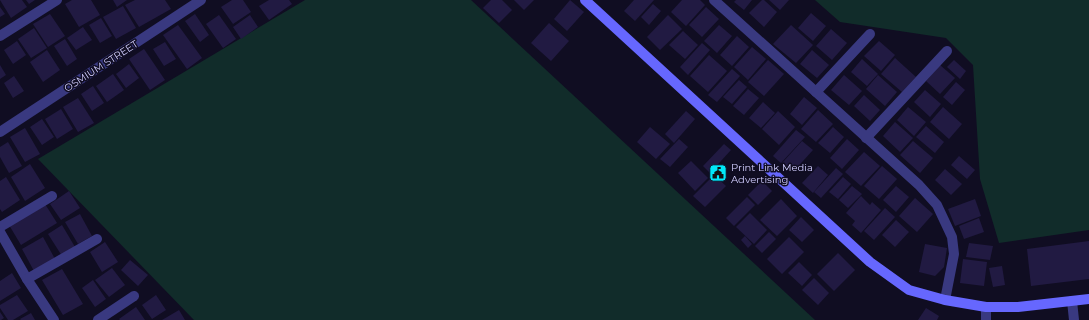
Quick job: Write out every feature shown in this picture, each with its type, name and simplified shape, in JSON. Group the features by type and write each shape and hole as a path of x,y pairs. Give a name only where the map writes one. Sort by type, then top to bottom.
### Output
{"street":[{"path":"0,36 57,0"},
{"name":"OSMIUM STREET","path":"0,132 201,0"},
{"path":"585,0 870,262 909,290 944,300 986,307 1018,308 1089,299"},
{"path":"714,0 919,184 937,205 952,237 954,254 944,300"},
{"path":"816,92 870,34"},
{"path":"866,138 948,51"},
{"path":"0,226 52,196"},
{"path":"0,232 27,279 54,320"},
{"path":"27,279 97,239"},
{"path":"98,320 134,296"},
{"path":"1072,301 1074,320"},
{"path":"986,307 986,320"}],"green space":[{"path":"305,0 471,0 815,320 194,320 38,159"},
{"path":"815,0 1089,0 1089,230 999,243 980,179 973,65 946,38 840,22"}],"building":[{"path":"0,0 22,0 27,7 11,18"},
{"path":"26,0 35,0 29,4"},
{"path":"72,0 91,0 100,15 79,27 65,4"},
{"path":"113,0 127,0 117,7"},
{"path":"135,0 165,0 171,9 139,27 125,5"},
{"path":"232,0 243,0 251,12 233,24 221,7"},
{"path":"269,0 289,0 292,4 269,20 259,6"},
{"path":"491,0 502,0 512,10 499,23 483,8"},
{"path":"514,0 534,0 524,10"},
{"path":"570,0 584,12 567,31 554,19"},
{"path":"634,0 654,0 635,21 624,11"},
{"path":"682,0 700,0 705,5 686,26 671,12"},
{"path":"736,0 752,0 744,10 734,2"},
{"path":"762,0 764,0 777,12 764,27 749,13"},
{"path":"769,0 789,0 780,10"},
{"path":"653,4 661,11 649,25 641,17"},
{"path":"123,6 136,28 116,39 103,17"},
{"path":"0,7 5,14 0,17"},
{"path":"706,7 719,19 702,37 689,25"},
{"path":"811,13 826,26 813,41 798,28"},
{"path":"50,14 65,36 48,47 33,24"},
{"path":"195,14 209,35 200,42 185,21"},
{"path":"219,15 236,39 223,48 206,24"},
{"path":"250,15 258,27 241,39 233,27"},
{"path":"668,15 682,29 660,50 647,37"},
{"path":"101,18 112,36 100,43 89,25"},
{"path":"549,23 569,41 551,61 531,43"},
{"path":"178,25 202,58 187,69 163,35"},
{"path":"719,25 732,36 717,53 704,41"},
{"path":"791,25 813,45 796,63 773,44"},
{"path":"83,27 92,40 76,50 67,38"},
{"path":"34,28 47,48 31,58 18,39"},
{"path":"831,29 847,43 832,60 816,46"},
{"path":"683,31 698,45 685,59 669,45"},
{"path":"737,36 749,47 732,66 720,55"},
{"path":"65,39 77,59 67,66 54,46"},
{"path":"17,41 26,55 13,64 4,50"},
{"path":"879,41 895,55 881,71 864,56"},
{"path":"165,42 176,59 164,66 153,49"},
{"path":"702,43 710,50 688,75 680,67"},
{"path":"752,47 766,59 748,80 734,67"},
{"path":"144,49 165,80 150,90 129,59"},
{"path":"47,50 60,70 43,82 30,62"},
{"path":"812,50 829,65 817,78 800,64"},
{"path":"709,55 727,71 708,92 690,76"},
{"path":"895,58 916,77 902,92 881,74"},
{"path":"862,59 878,74 867,86 851,72"},
{"path":"768,60 784,74 764,96 748,82"},
{"path":"954,60 966,71 960,79 947,67"},
{"path":"129,64 139,78 126,88 116,74"},
{"path":"0,65 6,75 0,79"},
{"path":"940,65 955,78 940,94 926,81"},
{"path":"732,69 740,76 717,102 708,95"},
{"path":"113,74 124,90 107,102 96,86"},
{"path":"844,75 862,91 849,105 831,90"},
{"path":"878,75 897,92 885,106 866,89"},
{"path":"14,76 24,91 13,98 4,83"},
{"path":"739,80 747,87 732,104 723,97"},
{"path":"956,82 965,90 952,105 943,97"},
{"path":"93,86 104,103 92,111 81,94"},
{"path":"748,89 759,98 744,115 733,106"},
{"path":"925,90 941,104 930,117 914,102"},
{"path":"864,95 880,110 870,121 854,106"},
{"path":"804,97 817,108 802,125 790,114"},
{"path":"78,98 94,123 78,132 63,107"},
{"path":"763,102 775,113 761,128 749,118"},
{"path":"908,107 926,122 914,136 897,120"},
{"path":"943,107 962,124 949,139 930,122"},
{"path":"61,109 73,129 57,139 45,119"},
{"path":"818,110 833,124 816,142 801,129"},
{"path":"686,111 695,119 674,143 665,134"},
{"path":"778,111 795,127 779,145 762,129"},
{"path":"42,119 54,137 42,145 30,127"},
{"path":"895,122 913,138 900,152 883,136"},
{"path":"926,126 944,142 935,153 916,137"},
{"path":"650,127 670,144 656,159 637,142"},
{"path":"833,127 844,137 830,153 818,143"},
{"path":"25,128 40,154 25,162 10,137"},
{"path":"796,130 805,137 781,163 773,156"},
{"path":"679,139 688,147 670,167 660,159"},
{"path":"847,139 859,150 842,169 830,158"},
{"path":"802,141 813,150 793,172 782,163"},
{"path":"913,141 933,158 920,173 900,155"},
{"path":"8,142 22,166 9,173 0,157 0,147"},
{"path":"724,144 731,150 710,173 703,166"},
{"path":"864,152 880,166 861,186 845,172"},
{"path":"959,156 975,170 967,179 951,165"},
{"path":"691,161 708,178 695,191 678,173"},
{"path":"30,164 45,188 25,201 11,177"},
{"path":"818,166 828,175 813,193 802,183"},
{"path":"882,166 897,179 879,199 864,186"},
{"path":"836,168 843,174 821,198 814,192"},
{"path":"945,169 962,184 951,195 935,180"},
{"path":"714,175 726,186 705,207 693,196"},
{"path":"6,177 20,200 2,212 0,209 0,181"},
{"path":"843,177 851,184 838,199 829,192"},
{"path":"762,181 772,191 758,205 748,195"},
{"path":"852,186 862,194 848,208 839,200"},
{"path":"896,186 909,197 896,212 883,200"},
{"path":"69,191 80,208 61,220 50,204"},
{"path":"861,196 870,205 872,202 881,210 861,233 852,225 855,221 846,213"},
{"path":"747,197 755,205 734,226 726,218"},
{"path":"915,198 933,214 917,232 899,216"},
{"path":"781,199 797,216 777,236 760,220"},
{"path":"975,199 981,216 955,226 948,209"},
{"path":"45,204 57,223 21,245 9,225"},
{"path":"885,208 895,217 874,240 864,231"},
{"path":"750,213 767,230 754,244 736,227"},
{"path":"80,214 92,236 78,244 65,222"},
{"path":"801,217 814,230 802,242 789,230"},
{"path":"979,218 984,232 964,239 959,226"},
{"path":"896,220 909,232 895,247 882,235"},
{"path":"62,225 75,247 62,256 48,234"},
{"path":"769,232 776,239 762,253 755,246"},
{"path":"745,236 752,244 748,248 741,240"},
{"path":"43,237 55,259 34,271 22,249"},
{"path":"789,237 804,252 782,274 767,259"},
{"path":"1089,241 1089,279 1031,286 1027,249"},
{"path":"105,242 118,262 102,272 90,252"},
{"path":"969,243 993,246 990,260 966,257"},
{"path":"925,244 947,248 944,267 935,276 919,272"},
{"path":"838,253 855,270 834,291 817,274"},
{"path":"963,259 987,262 984,286 960,283"},
{"path":"130,260 148,275 138,286 121,270"},
{"path":"799,262 812,275 802,286 788,273"},
{"path":"1002,266 1005,285 993,287 989,268"},
{"path":"112,268 125,285 109,297 95,280"},
{"path":"62,269 83,304 63,315 42,280"},
{"path":"12,273 21,288 0,301 0,281"},
{"path":"814,278 829,293 818,305 802,290"},
{"path":"93,280 106,299 95,307 82,288"},
{"path":"17,295 28,311 13,320 8,320 0,308 0,305"},
{"path":"156,295 166,310 152,319 142,305"},
{"path":"136,307 145,320 119,319"},
{"path":"926,308 939,316 937,320 918,320"},
{"path":"179,310 185,320 162,320"},
{"path":"0,312 4,318 1,320 0,320"},
{"path":"31,313 35,320 20,319"}],"place":[{"name":"Print Link Media Advertising","path":"718,173"}]}
